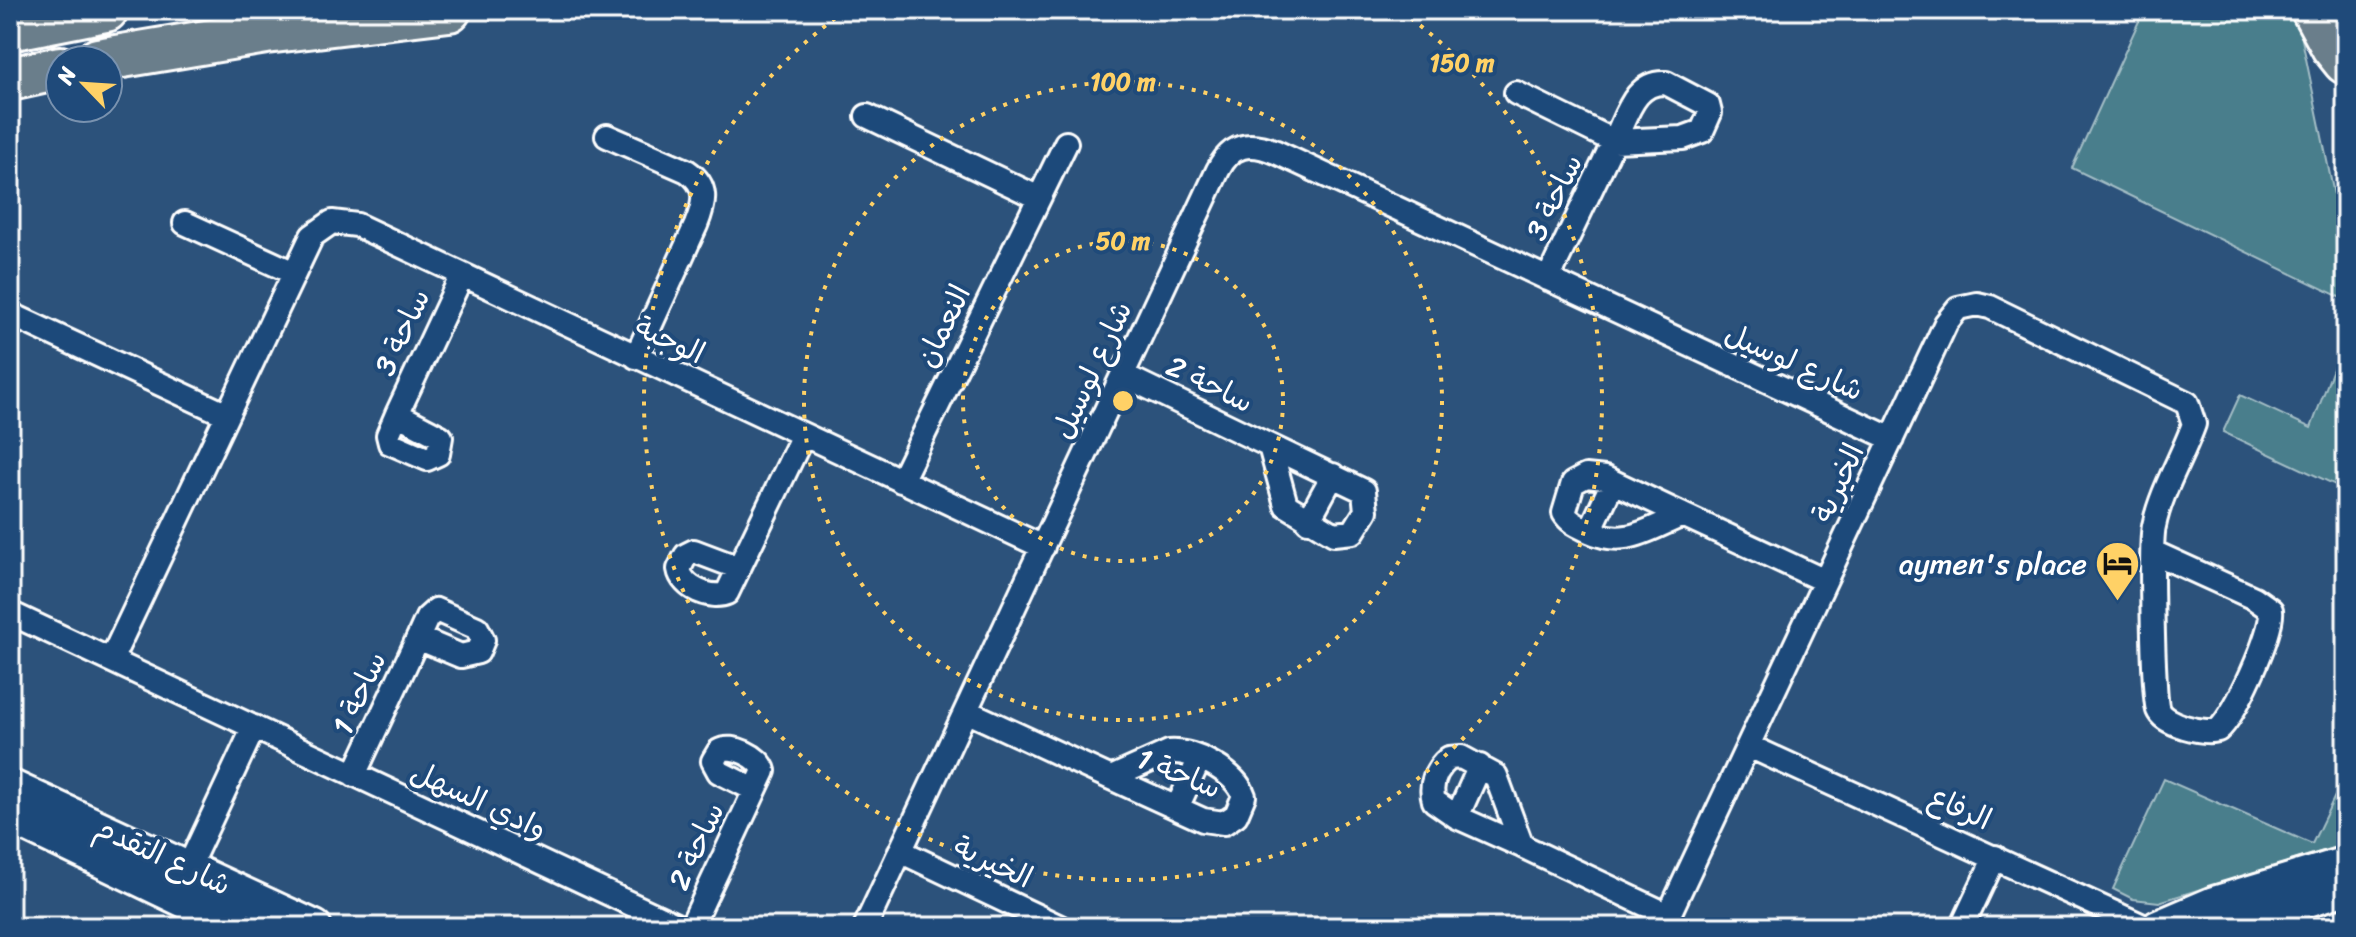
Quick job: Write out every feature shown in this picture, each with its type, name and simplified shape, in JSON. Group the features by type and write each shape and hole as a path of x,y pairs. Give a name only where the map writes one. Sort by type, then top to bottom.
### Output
{"highway":[{"path":"10,29 106,10"},
{"path":"124,56 266,32 449,10"},
{"path":"2313,10 2345,62"},
{"path":"10,79 44,72"}],"street":[{"name":"ساحة 3","path":"1516,93 1614,141 1548,279"},
{"path":"867,116 1039,198"},
{"path":"607,136 687,171 698,179 704,192 704,205 696,225 636,357"},
{"name":"النعمان","path":"901,481 1066,143"},
{"name":"شارع لوسيل","path":"865,927 1224,158 1240,146 1263,146 1892,439"},
{"name":"الوجبة","path":"111,660 294,273 320,227 343,220 1043,547"},
{"path":"185,223 294,273"},
{"name":"ساحة 3","path":"397,414 462,275"},
{"name":"الخيرية","path":"1666,921 1951,315 1965,305 1990,307 2187,403 2194,424 2154,523 2153,552 2158,711 2166,718 2210,733 2218,730 2230,717 2272,618 2265,603 2153,552"},
{"path":"10,314 225,414"},
{"name":"ساحة 2","path":"1123,375 1364,491 1366,511 1353,532 1344,535 1308,521 1286,505 1270,446"},
{"path":"739,568 803,435"},
{"path":"1308,521 1333,475"},
{"path":"1683,515 1620,540 1590,531 1572,522 1564,513 1573,483 1586,476 1613,482 1825,581"},
{"path":"1590,531 1613,482"},
{"name":"وادي السهل","path":"10,613 680,927"},
{"name":"ساحة 1","path":"354,775 418,638"},
{"name":"ساحة 1","path":"966,711 1111,778 1177,808 1216,824 1231,819 1241,808 1244,796 1236,780 1183,752 1169,752 1111,778"},
{"path":"174,896 254,727"},
{"name":"الرفاع","path":"1749,746 2145,927"},
{"path":"1522,846 1501,783 1493,772 1461,757 1449,758 1433,781 1434,801 1457,817 1522,846 1666,921"},
{"path":"1177,808 1199,760"},
{"path":"1457,817 1480,766"},
{"name":"شارع التقدم","path":"10,786 315,927"},
{"name":"ساحة 2","path":"691,927 755,790"},
{"name":"شارع التقدم","path":"10,817 239,927"},
{"name":"الخيرية","path":"900,851 1060,927"},
{"path":"1962,927 1995,857"},
{"path":"2158,927 2214,903 2346,863"},
{"path":"2221,927 2346,888"}],"green space":[{"path":"2144,10 2296,10 2346,253 2346,300 2072,168"},
{"path":"2346,334 2346,490 2223,432 2240,395 2311,428"},
{"path":"2346,773 2346,844 2159,902 2133,899 2113,889 2164,779 2312,844"},
{"path":"2346,915 2346,927 2302,927"}],"place":[{"name":"aymen's place","path":"2118,603"}]}
